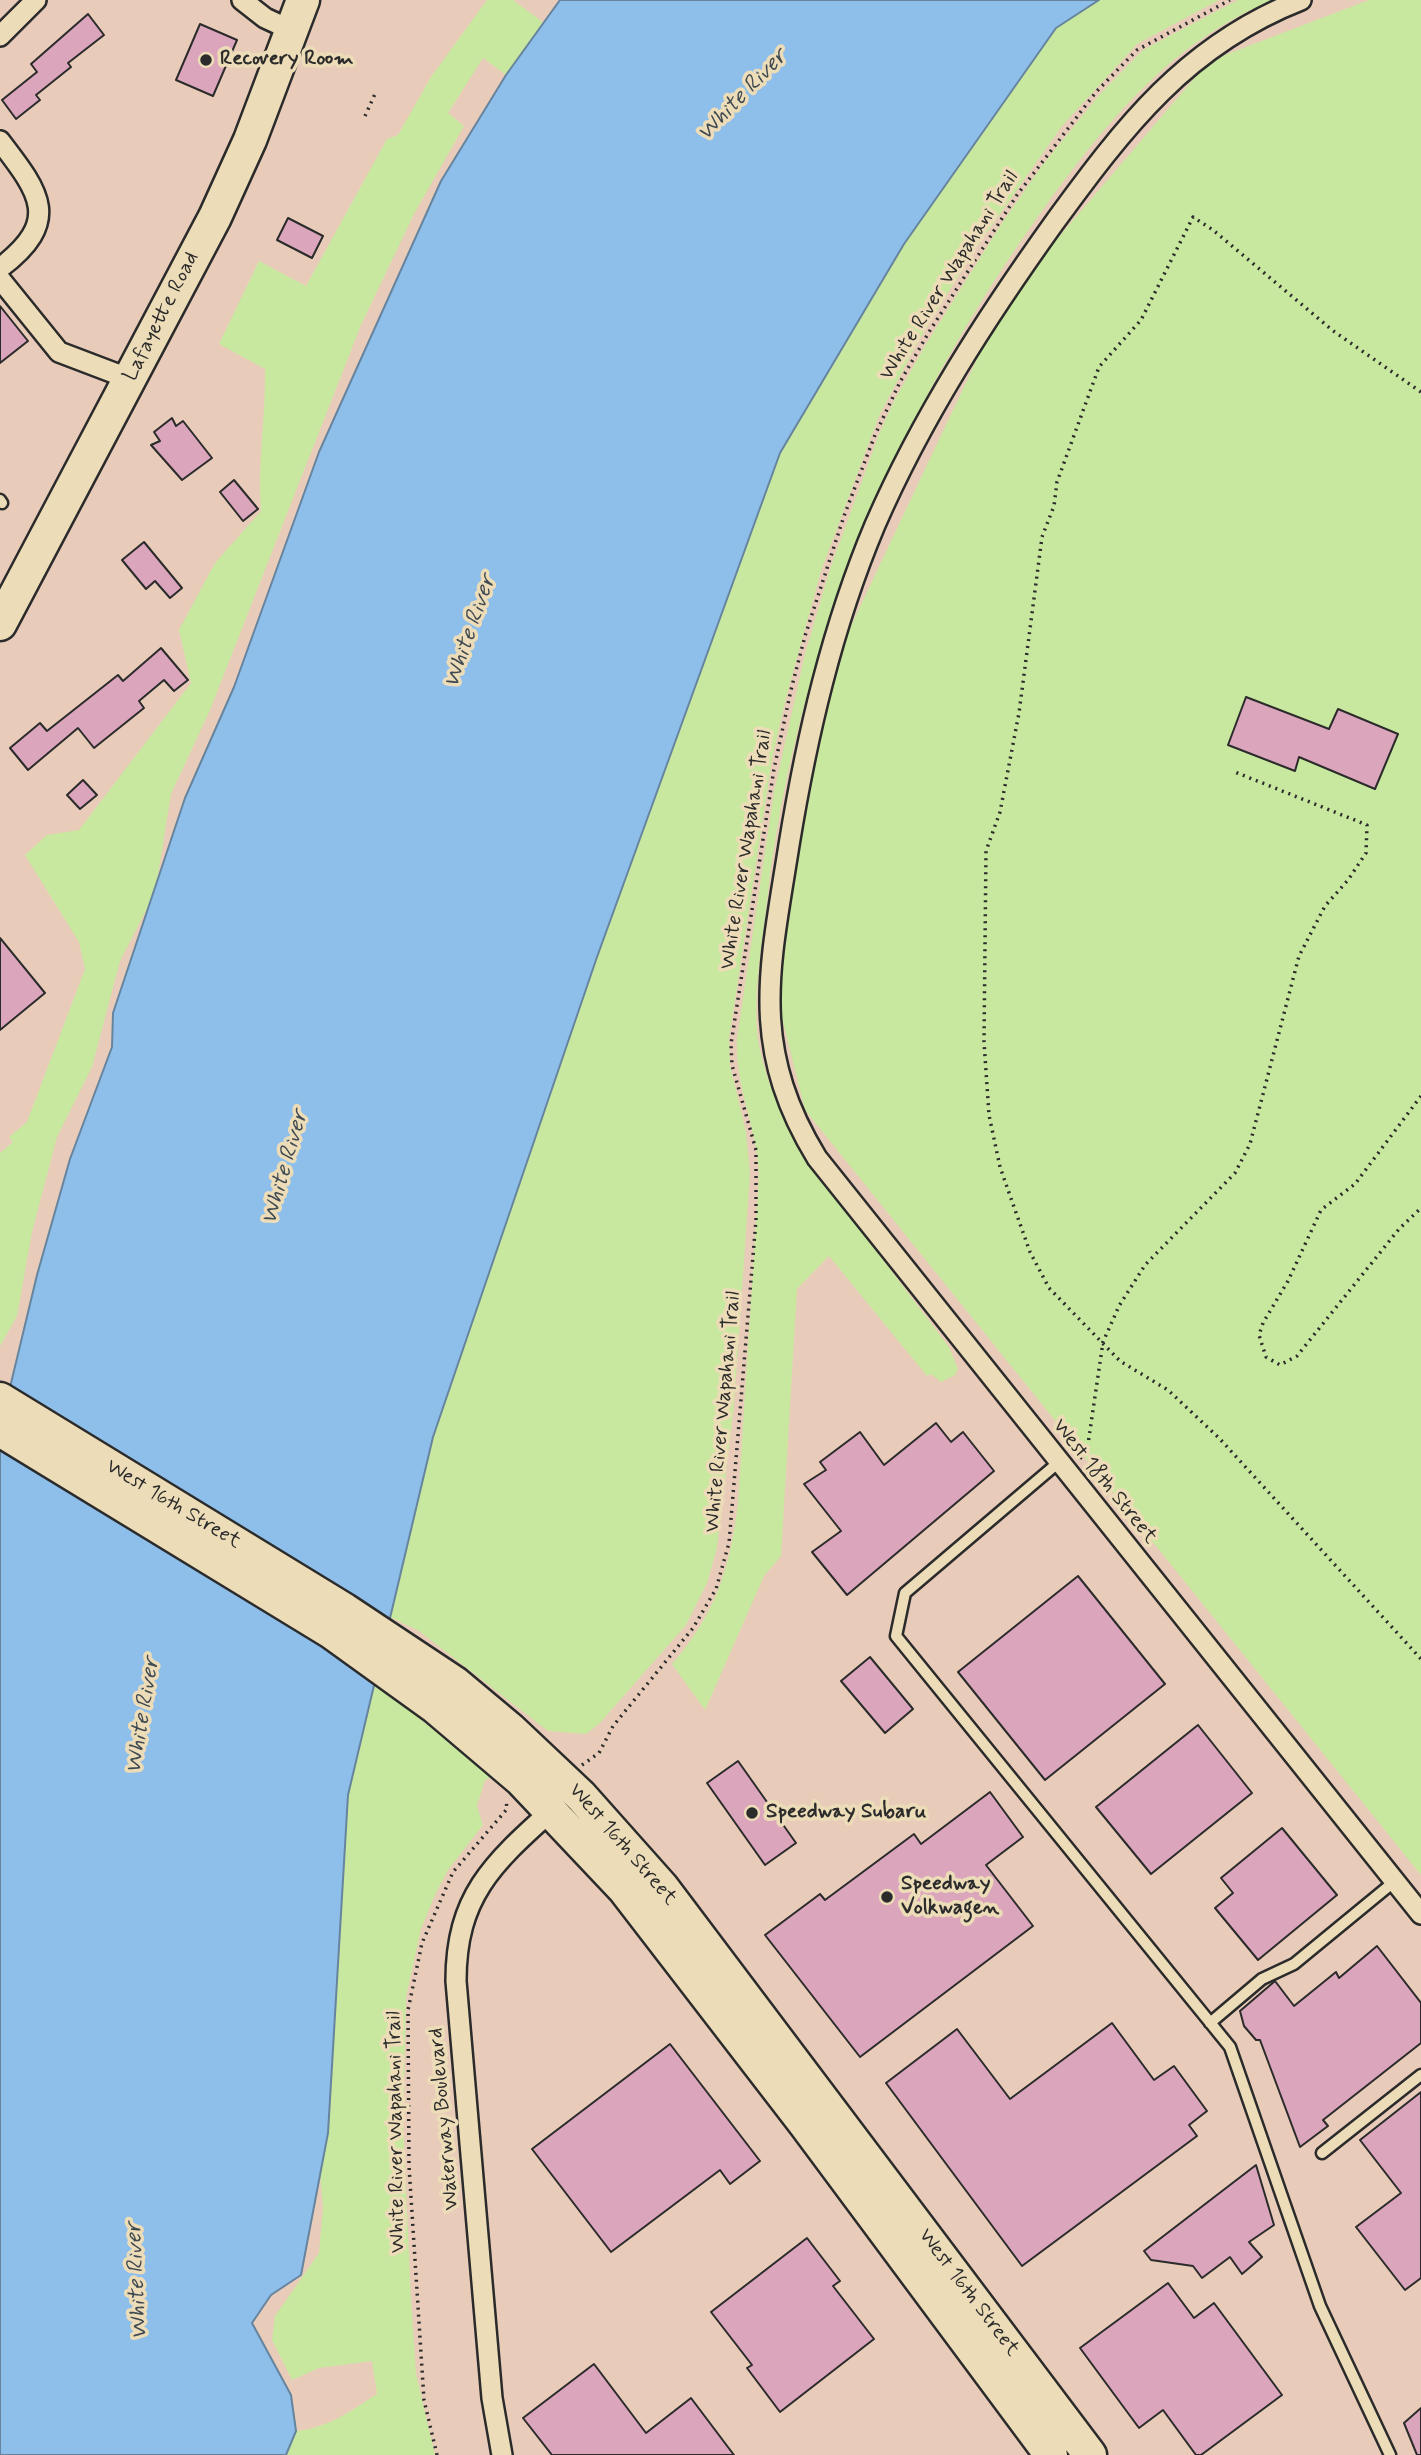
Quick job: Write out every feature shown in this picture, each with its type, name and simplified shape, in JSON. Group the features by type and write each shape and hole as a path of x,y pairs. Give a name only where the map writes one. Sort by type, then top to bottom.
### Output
{"main road":[{"name":"Lafayette Road","path":"0,624 130,379 237,169 303,0"},
{"name":"West 16th Street","path":"0,1399 345,1610 445,1695 520,1780 624,1889 805,2124 1051,2455"},
{"name":"West 16th Street","path":"0,1430 331,1632 445,1695 542,1758 648,1869 1090,2455"}],"street":[{"path":"0,36 36,0"},
{"path":"242,0 265,18 293,31"},
{"name":"West 18th Street","path":"1301,0 1258,20 1198,58 1165,85 1123,130 994,307 901,468 851,587 820,689 806,751 768,983 769,1029 776,1065 790,1109 817,1158 1421,1914"},
{"path":"0,141 30,180 39,198 41,214 37,229 16,255 0,268"},
{"path":"0,279 59,352 130,379"},
{"name":"Waterway Boulevard","path":"502,2455 492,2398 456,1981 457,1945 467,1910 484,1878 508,1850 551,1811"}],"lane":[{"path":"1065,1470 905,1593 895,1636 1230,2047 1320,2306 1390,2455"},
{"path":"1210,2023 1262,1979 1294,1964 1395,1881"},
{"path":"1322,2153 1421,2075"}],"path":[{"name":"White River Wapahani Trail","path":"576,1768 599,1753 613,1726 693,1628 716,1589 729,1543 756,1220 755,1150 732,1065 731,1044 774,769 805,636 844,516 875,436 900,382 973,262 1049,150 1097,92 1137,50 1230,0"},
{"path":"365,117 375,94"},
{"path":"1421,392 1332,330 1213,230 1193,217 1141,320 1099,367 1057,482 1054,506 1042,537 1019,713 1000,812 986,851 984,1042 989,1115 1000,1167 1030,1252 1049,1288 1128,1367 1168,1390 1219,1438 1421,1659"},
{"path":"1065,1470 1087,1444 1103,1342 1119,1306 1145,1265 1236,1172 1250,1144 1298,956 1325,906 1348,880 1366,853 1367,825 1235,772"},
{"path":"1421,1096 1354,1184 1321,1210 1294,1270 1263,1323 1259,1335 1266,1357 1280,1365 1297,1356 1399,1229 1421,1208"},
{"name":"White River Wapahani Trail","path":"437,2455 424,2400 411,2194 408,2010 422,1942 443,1894 463,1857 490,1833 507,1809 507,1794"}],"green space":[{"path":"487,0 513,0 544,23 506,75 483,58 448,113 464,126 414,214 361,325 210,710 171,794 155,893 120,961 92,1067 57,1137 32,1232 17,1316 0,1346 0,1153 13,1142 9,1137 27,1122 85,969 79,942 25,855 47,835 79,830 191,683 179,630 215,563 261,511 265,369 219,344 259,261 306,286 387,139 398,135 431,77"},
{"path":"1099,0 1219,0 1137,44 1062,126 973,252 916,345 879,416 821,571 786,698 772,759 729,1039 730,1065 746,1132 750,1174 734,1404 717,1548 707,1583 686,1625 599,1724 586,1734 548,1731 419,1631 390,1617 433,1437 597,957 780,453 904,244 1056,28"},
{"path":"1238,0 1272,0 1203,38 1145,86 1071,172 994,282 945,362 902,445 864,530 831,618 804,707 783,799 758,971 756,1012 760,1050 777,1101 801,1147 830,1191 949,1347 958,1369 955,1375 941,1382 931,1374 927,1376 829,1256 797,1289 781,1556 764,1576 705,1710 672,1664 700,1627 719,1589 735,1527 738,1503 759,1174 739,1072 737,1038 774,792 805,654 830,569 879,434 895,399 1002,223 1041,167 1100,94 1143,50"},
{"path":"1369,0 1421,0 1421,1875 805,1110 777,998 799,842 841,647 1005,300 1209,61"},
{"path":"375,1682 491,1777 485,1780 477,1806 483,1825 448,1870 421,1929 406,1997 403,2126 411,2298 416,2374 435,2455 286,2455 296,2431 329,2422 377,2394 372,2361 319,2368 292,2380 272,2340 275,2316 319,2253 323,2207 320,2173 328,2133 348,1795"}],"water":[{"name":"White River","path":"560,0 1099,0 1056,28 904,244 780,453 597,957 433,1437 348,1795 328,2133 301,2275 271,2295 252,2323 291,2395 296,2431 286,2455 0,2455 0,1429 37,1275 70,1159 112,1047 113,1013 185,798 234,687 319,452 441,181 506,75"}],"building":[{"path":"88,14 104,35 68,63 71,67 36,95 40,100 16,119 2,100 37,72 31,64"},
{"name":"Recovery Room","path":"200,24 237,40 213,96 176,80"},
{"path":"288,218 323,236 312,258 277,240"},
{"path":"0,306 28,341 0,363"},
{"path":"172,418 176,426 183,421 212,458 182,480 151,445 160,441 154,432"},
{"path":"234,480 258,509 243,521 220,492"},
{"path":"144,542 182,588 170,598 155,581 146,589 122,560"},
{"path":"161,648 188,680 174,691 164,680 139,701 144,708 94,748 78,728 28,770 10,748 40,723 47,731 118,675 123,681"},
{"path":"1246,697 1329,729 1338,709 1398,734 1375,789 1299,757 1295,771 1228,745"},
{"path":"83,780 97,795 80,809 67,795"},
{"path":"0,938 45,993 0,1030"},
{"path":"936,1423 951,1442 963,1432 994,1471 847,1595 812,1552 841,1531 804,1484 826,1470 820,1462 860,1432 884,1465"},
{"path":"1078,1576 1165,1684 1045,1780 958,1672"},
{"path":"870,1657 913,1709 885,1733 841,1681"},
{"path":"1198,1725 1252,1793 1151,1874 1096,1807"},
{"name":"Speedway Subaru","path":"738,1761 796,1843 765,1865 707,1783"},
{"path":"990,1792 1023,1837 986,1865 1033,1926 860,2057 765,1935 820,1894 825,1900 914,1834 921,1844"},
{"path":"1282,1828 1337,1895 1258,1960 1215,1908 1233,1893 1221,1878"},
{"path":"1377,1946 1421,2003 1421,2043 1323,2120 1328,2126 1300,2147 1260,2040 1256,2040 1244,2026 1240,2011 1275,1981 1294,2006 1336,1972 1339,1978"},
{"path":"1112,2023 1154,2080 1174,2066 1207,2111 1189,2125 1197,2136 1022,2266 886,2083 957,2029 1010,2099"},
{"path":"670,2044 760,2161 730,2184 720,2170 611,2252 532,2149"},
{"path":"1421,2092 1421,2278 1405,2290 1356,2227 1401,2193 1360,2140"},
{"path":"1256,2165 1274,2225 1249,2242 1262,2257 1242,2274 1230,2257 1202,2278 1193,2266 1151,2260 1144,2251"},
{"path":"807,2238 840,2281 833,2286 874,2339 780,2412 747,2368 752,2365 711,2312"},
{"path":"1168,2283 1194,2318 1214,2303 1282,2395 1201,2455 1196,2455 1163,2410 1139,2428 1080,2348"},
{"path":"594,2364 646,2433 691,2398 734,2455 552,2455 523,2418"},
{"path":"1421,2408 1421,2455 1417,2455 1404,2423"}],"place":[{"name":"Recovery Room","path":"206,60"},
{"name":"Speedway Subaru","path":"752,1813"},
{"name":"Speedway Volkwagen","path":"887,1897"}]}
